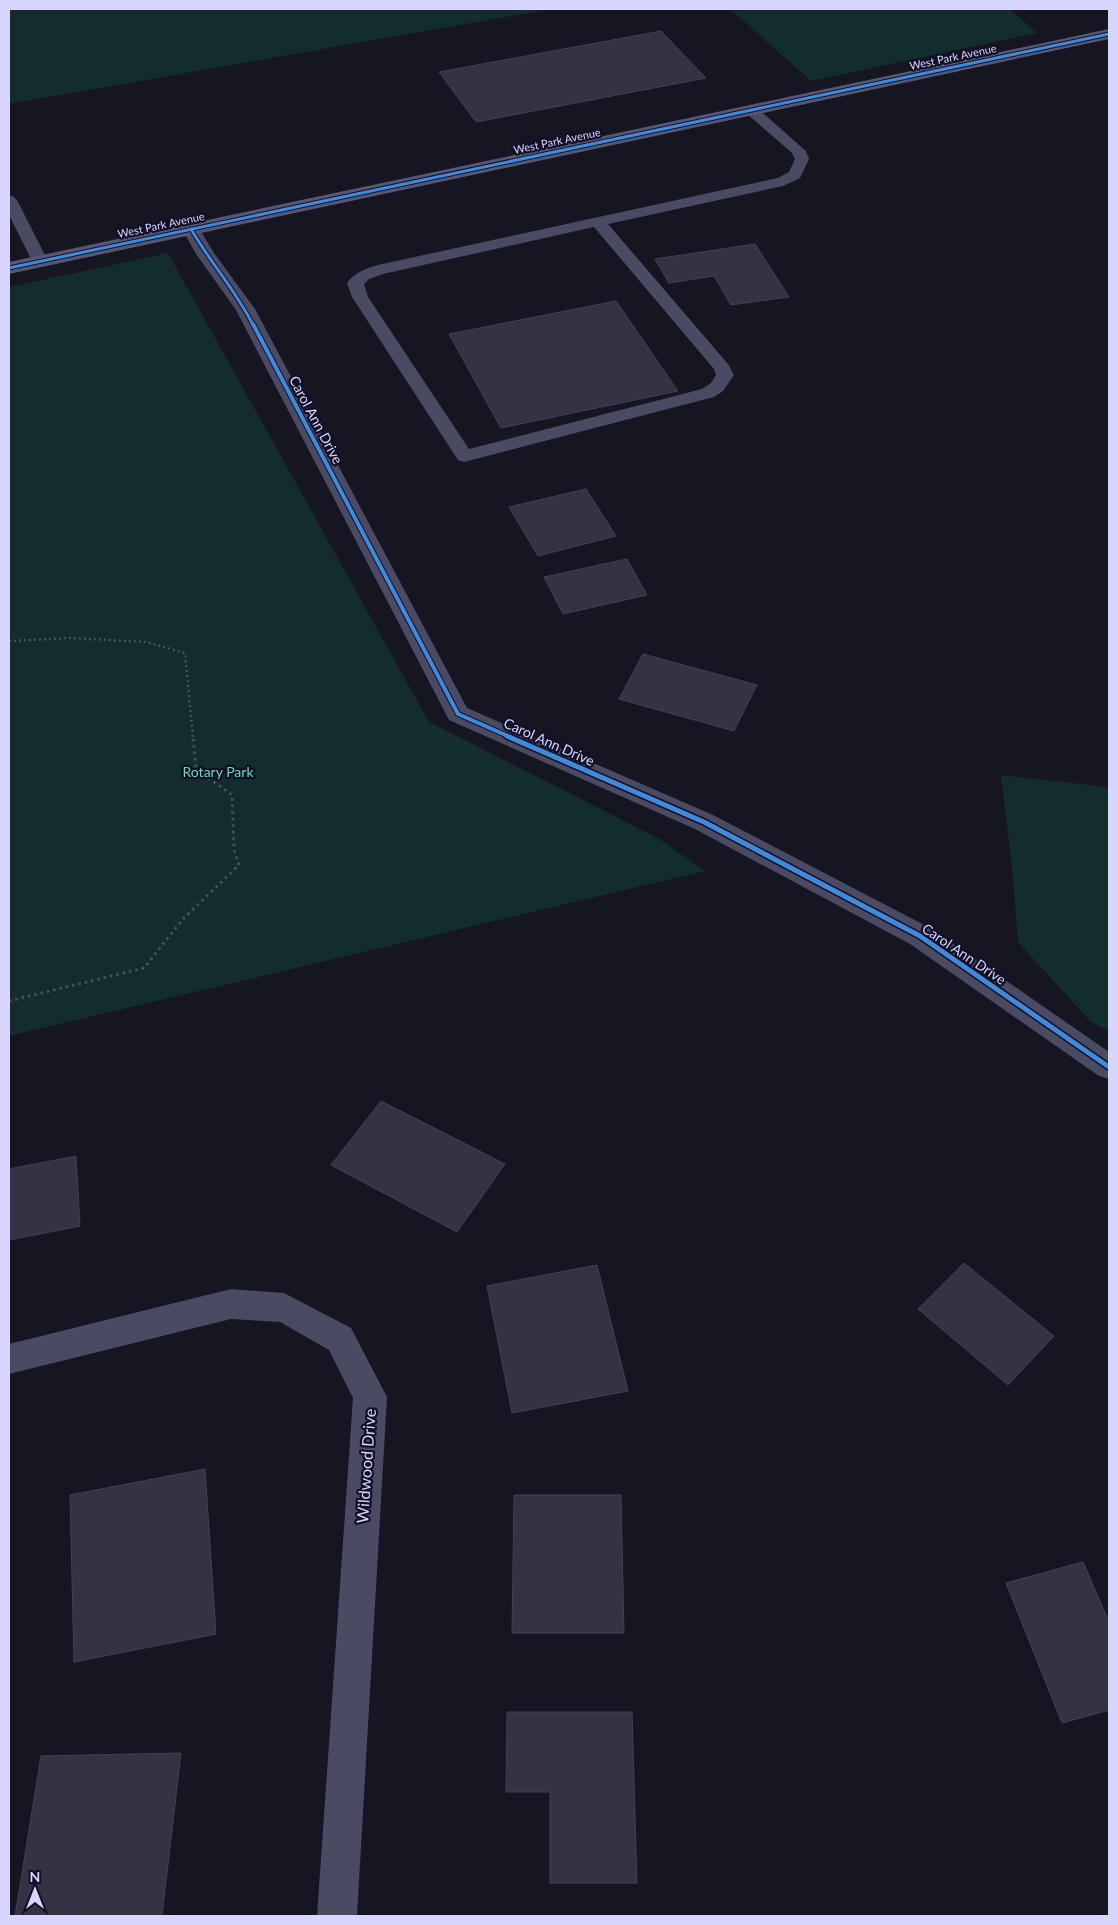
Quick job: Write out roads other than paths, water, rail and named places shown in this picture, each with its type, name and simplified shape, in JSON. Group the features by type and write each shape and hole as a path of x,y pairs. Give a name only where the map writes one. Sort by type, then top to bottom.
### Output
{"street":[{"name":"West Park Avenue","path":"9,268 1109,34"},
{"name":"Carol Ann Drive","path":"191,229 205,254 245,310 458,714 704,822 920,936 1109,1067"},
{"name":"Wildwood Drive","path":"9,1358 232,1304 284,1308 340,1339 370,1397 337,1916"}],"lane":[{"path":"597,221 722,368 725,375 717,387 708,393 464,456 360,297 355,284 363,276 378,270 597,221 783,181 795,175 802,159 799,151 751,110"},
{"path":"9,200 40,261"}],"park label":[{"name":"Rotary Park","path":"218,772"}]}
